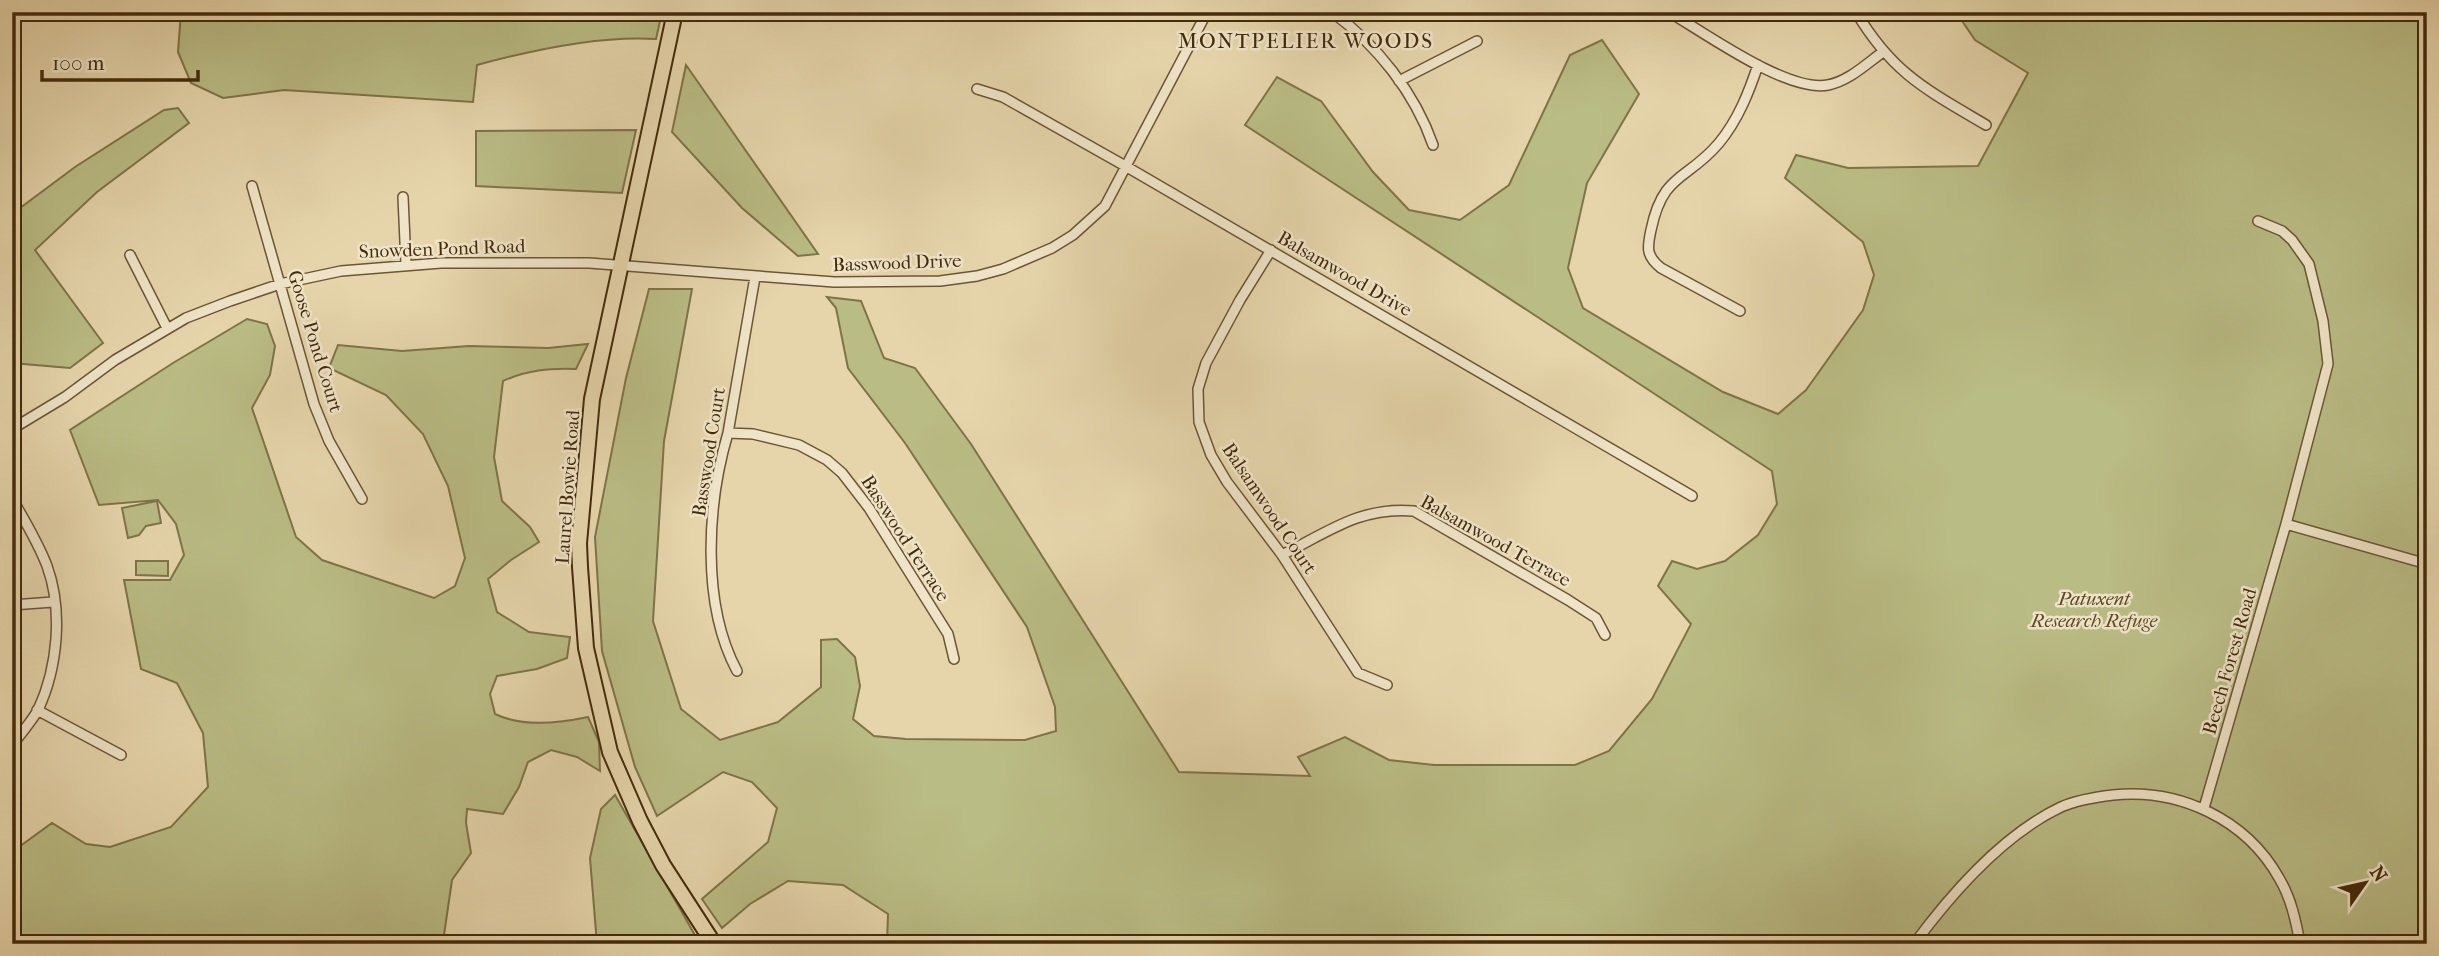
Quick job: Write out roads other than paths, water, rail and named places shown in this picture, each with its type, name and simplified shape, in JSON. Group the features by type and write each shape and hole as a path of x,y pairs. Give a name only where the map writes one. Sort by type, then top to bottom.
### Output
{"main road":[{"name":"Laurel Bowie Road","path":"674,12 592,399 579,543 586,648 610,752 640,821 663,865 714,944"}],"street":[{"name":"Basswood Drive","path":"620,266 834,282 940,281 1003,269 1052,248 1093,219 1105,206 1207,12"},
{"path":"1332,12 1352,29 1399,81 1416,105 1433,145"},
{"path":"1669,12 1791,82 1817,86 1846,78 1883,52"},
{"path":"1856,12 1883,52 1916,82 1986,125"},
{"path":"1399,81 1477,41"},
{"path":"1740,311 1661,268 1652,261 1647,252 1651,227 1663,193 1672,182 1710,153 1720,141 1741,108 1758,65"},
{"name":"Balsamwood Drive","path":"978,89 1003,97 1127,167 1692,496"},
{"name":"Goose Pond Court","path":"252,186 318,414 329,442 362,499"},
{"path":"403,197 406,264"},
{"name":"Beech Forest Road","path":"2204,808 2286,524 2325,377 2328,352 2315,281 2309,264 2282,231 2258,221"},
{"name":"Balsamwood Court","path":"1271,250 1206,363 1198,389 1197,407 1203,434 1211,455 1227,482 1282,555 1358,673 1387,685"},
{"path":"130,255 167,328"},
{"name":"Snowden Pond Road","path":"12,429 59,401 115,360 167,328 230,300 280,284 341,271 406,264 509,262 620,266"},
{"name":"Basswood Court","path":"737,671 723,643 713,587 713,516 755,277"},
{"name":"Basswood Terrace","path":"728,433 753,434 799,445 827,460 842,473 869,508 948,634 954,659"},
{"path":"12,498 47,567 56,615 55,652 51,671 37,710 12,745"},
{"name":"Balsamwood Terrace","path":"1282,555 1352,519 1390,509 1414,511 1586,612 1595,618 1605,635"},
{"path":"2286,524 2427,565"},
{"path":"12,605 53,602"},
{"path":"37,710 121,755"},
{"path":"1914,944 1945,905 1983,865 2045,816 2064,806 2094,798 2127,794 2158,796 2204,808 2247,839 2279,877 2296,922 2300,944"}],"district":[{"name":"MONTPELIER WOODS","path":"1306,41"}],"park label":[{"name":"Patuxent Research Refuge","path":"2094,609"}]}
